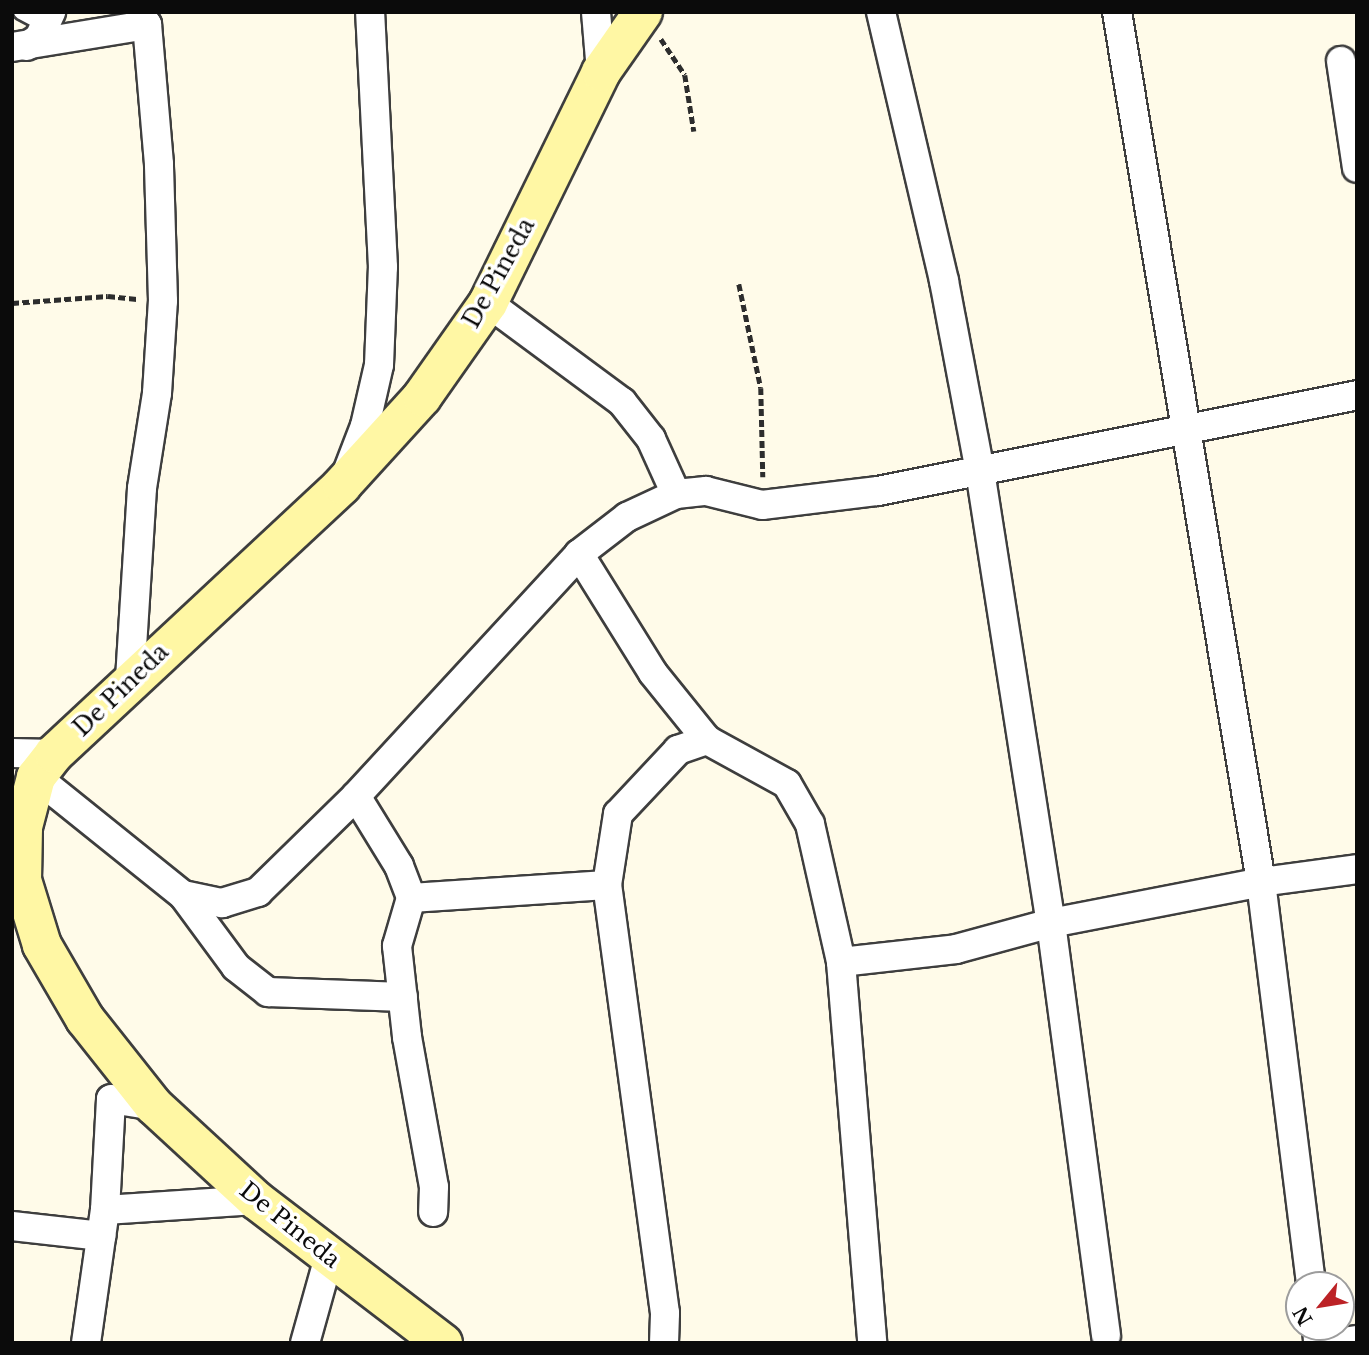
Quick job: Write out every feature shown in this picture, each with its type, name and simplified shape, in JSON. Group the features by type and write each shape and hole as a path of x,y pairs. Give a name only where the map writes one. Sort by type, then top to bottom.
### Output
{"street":[{"path":"342,485 365,426 379,365 383,267 370,12"},
{"path":"596,12 601,72"},
{"path":"881,12 942,268 980,471 1051,923 1106,1335"},
{"path":"1117,12 1188,426 1261,882 1309,1271"},
{"name":"De Pineda","path":"443,1343 256,1200 154,1106 85,1019 42,945 22,880 23,827 34,761 130,679 342,485 422,397 488,303 601,72 642,14"},
{"path":"20,46 49,19"},
{"path":"20,46 143,19 159,164 163,301 157,393 142,488 130,679"},
{"path":"1341,61 1357,168"},
{"path":"488,303 622,402 651,439 676,494"},
{"path":"183,895 222,903 258,892 356,796 579,554 627,517 676,494 706,491 762,505 878,491 1188,426 1357,395"},
{"path":"579,554 653,673 707,740 787,784 801,802 810,824 841,962 872,1343"},
{"path":"664,1343 665,1313 607,885 618,814 678,750 707,740"},
{"path":"34,761 183,895 236,967 268,992 402,997"},
{"path":"356,796 399,866 411,898 397,946 402,997 433,1187 433,1212"},
{"path":"841,962 956,949 1051,923 1261,882 1357,869"},
{"path":"411,898 607,885"},
{"path":"86,1343 103,1223 111,1099 154,1106"},
{"path":"12,1226 103,1223 256,1200"},
{"path":"305,1343 328,1257"},
{"path":"1338,1343 1357,1340"}],"lane":[{"path":"21,12 49,19"}],"path":[{"path":"642,14 673,52 685,75 694,131"},
{"path":"739,284 761,388 762,505"},
{"path":"12,303 108,296 163,301"}]}
